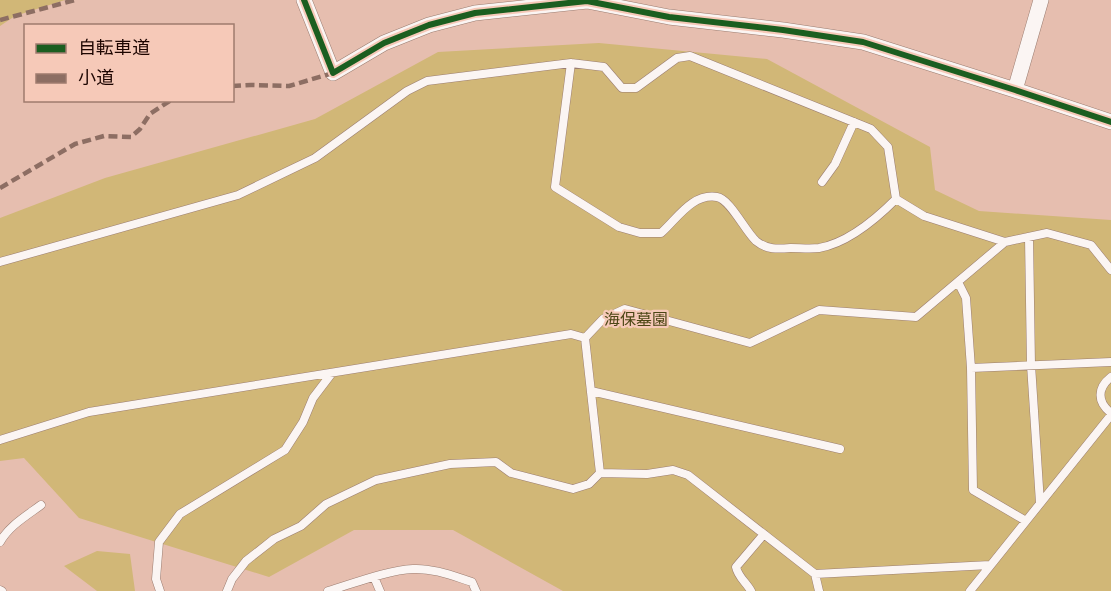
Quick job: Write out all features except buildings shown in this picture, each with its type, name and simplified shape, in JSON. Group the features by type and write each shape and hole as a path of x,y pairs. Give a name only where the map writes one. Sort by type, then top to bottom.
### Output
{"street":[{"path":"304,0 333,73 384,43 429,25 475,13 587,2 669,17 863,42 1111,122"},
{"path":"1015,90 1041,0"}],"lane":[{"path":"0,262 238,195 315,158 407,91 427,81 572,63 604,67 622,88 636,88 677,58 690,56 872,129 888,147 896,199 924,216 1005,242"},
{"path":"572,63 555,187 619,227 640,233 661,232 690,204 716,197 726,200 739,220 757,241 768,249 818,248 836,243 881,214 896,199"},
{"path":"822,182 835,164 854,122"},
{"path":"585,339 603,320 625,309 750,343 819,310 916,317 1005,242 1047,233 1092,245 1111,270"},
{"path":"1029,237 1031,365 1040,502"},
{"path":"958,282 966,298 971,368 973,490 1026,520"},
{"path":"0,440 89,412 571,334 585,339"},
{"path":"585,339 600,473"},
{"path":"971,368 1111,362"},
{"path":"160,591 156,579 159,542 180,514 285,450 303,422 313,398 332,373"},
{"path":"969,591 1111,414 1103,407 1100,397 1102,386 1111,377"},
{"path":"591,391 840,448"},
{"path":"227,591 232,579 246,561 274,539 301,526 326,504 376,480 450,465 496,462 511,473 573,489 589,484 600,473 647,474 673,470 688,475 815,574 819,591"},
{"path":"0,542 4,534 40,505"},
{"path":"752,591 746,580 738,575 736,567 764,534"},
{"path":"815,574 990,565"},
{"path":"328,591 374,577 412,569 437,572 472,582 476,591"},
{"path":"374,577 380,591"}],"green space":[{"path":"0,0 65,0 15,16 0,26"},
{"name":"海保墓園","path":"599,43 767,59 930,147 935,190 979,211 1111,220 1111,591 563,591 453,530 354,530 269,577 79,518 24,458 0,461 0,218 105,178 315,119 438,52"},
{"path":"97,551 130,554 135,591 97,591 64,566"}],"marked path":[{"path":"0,20 75,0"},
{"path":"234,86 289,86 333,73"},
{"path":"0,188 75,144 104,136 131,137 140,129 150,114 168,102"}],"cycle path":[{"path":"304,0 333,73 384,43 429,25 475,13 587,1 669,17 863,42 1111,122"}]}
